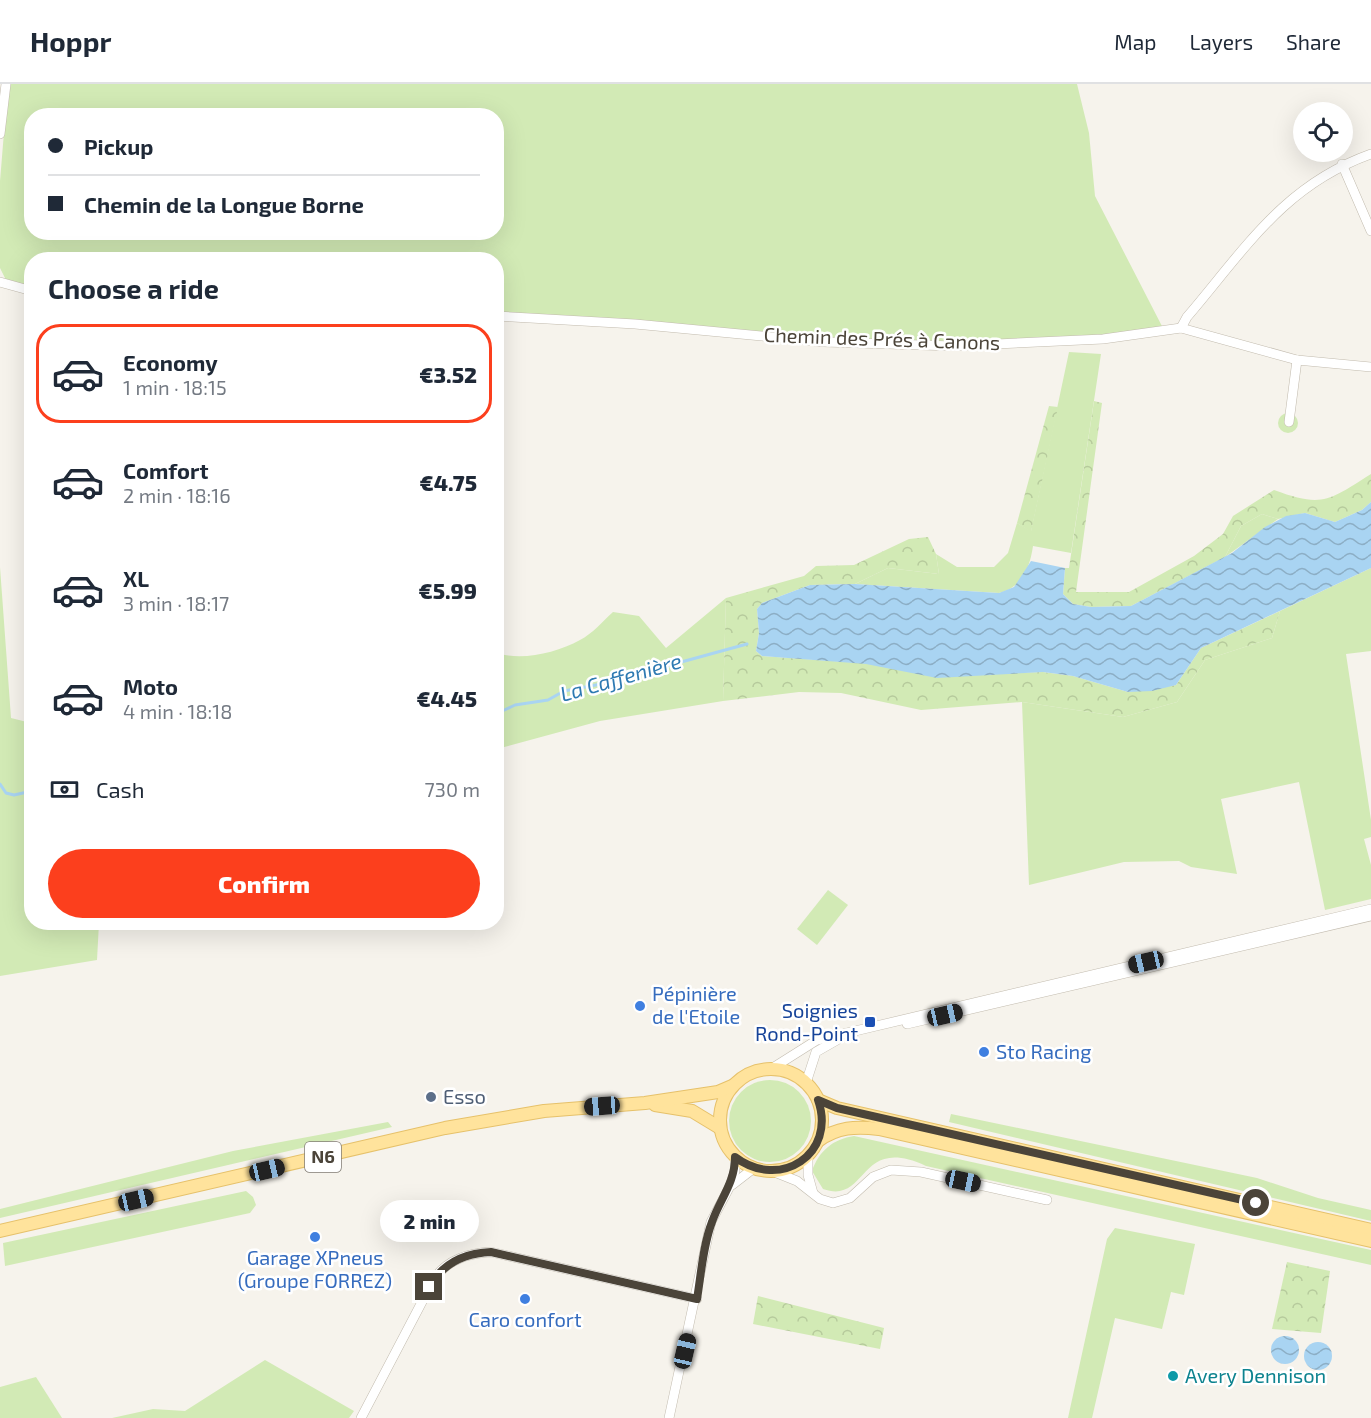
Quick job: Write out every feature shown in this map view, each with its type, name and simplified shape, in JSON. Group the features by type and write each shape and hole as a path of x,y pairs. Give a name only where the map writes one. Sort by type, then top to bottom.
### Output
{"main road":[{"path":"771,1069 791,1072 806,1083 818,1100 822,1116 818,1141"},
{"name":"N6","path":"1,1232 445,1128 544,1111 645,1103 718,1092 732,1086 752,1072 771,1069"},
{"path":"732,1086 720,1110 720,1128 725,1144 735,1157 754,1168 772,1171 792,1167 808,1155 818,1141 831,1131 851,1127 879,1129 1371,1241"},
{"path":"818,1100 845,1110 1371,1230"},
{"name":"N6","path":"645,1103 692,1111 720,1128"}],"street":[{"path":"0,134 6,84"},
{"path":"1181,328 1187,317 1281,207 1311,182 1342,164 1371,153"},
{"path":"1342,164 1371,231"},
{"path":"0,282 24,289"},
{"name":"Chemin des Prés à Canons","path":"504,316 634,324 824,342 953,346 1103,339 1181,328 1298,360 1371,367"},
{"path":"1289,422 1298,360"},
{"path":"771,1069 817,1040 1371,909"},
{"path":"806,1083 816,1052 837,1040 1371,916"},
{"path":"808,1155 808,1175 813,1193"},
{"path":"669,1418 697,1299 711,1222 730,1186 735,1171 735,1157"},
{"path":"730,1186 754,1168"},
{"path":"772,1171 797,1181 828,1201 840,1202 850,1198 882,1172 906,1170 1047,1200"},
{"path":"363,1416 434,1279 444,1268 463,1256 491,1252 697,1299"}],"green space":[{"path":"8,84 1077,84 1089,133 1095,196 1165,332 953,342 818,337 504,314 504,252 24,252 24,286 6,280 0,268 0,181"},
{"path":"1069,352 1101,354 1071,553 1033,546 1030,562 1023,576 1014,586 999,593 855,584 888,568 939,574 936,554 957,567 994,567 1008,553 1017,523 1031,531"},
{"path":"1094,401 1102,403 1076,592 1129,592 1194,556 1223,534 1233,516 1274,490 1304,499 1325,499 1371,474 1371,502 1362,510 1335,522 1305,513 1278,519 1262,514 1241,526 1225,557 1131,606 1091,607 1073,604 1063,594 1065,568 1069,568"},
{"path":"1049,406 1058,407 1031,532 1017,523"},
{"path":"1288,413 1295,416 1298,423 1295,430 1288,433 1281,430 1278,423 1281,416"},
{"path":"1262,514 1278,519 1225,557 1241,526"},
{"path":"928,537 936,554 939,574 888,568 855,584 810,585 762,603 757,609 759,633 756,651 762,656 1001,673 1043,672 1073,676 1128,692 1176,685 1201,648 1280,611 1272,638 1205,660 1177,702 1123,717 1022,702 921,710 841,693 799,692 723,701 726,598 804,576 816,566 854,565 909,539"},
{"path":"0,567 11,718 24,721 24,930 99,930 97,960 0,976"},
{"path":"1371,568 1371,651 1346,654 1371,820 1371,837 1364,839 1371,865 1371,899 1325,910 1299,782 1221,799 1237,874 1191,867 1179,861 1124,862 1029,885 1022,702 1123,717 1177,702 1205,660 1272,638 1280,611"},
{"path":"726,598 723,701 600,721 504,747 504,654 528,656 571,645 593,631 613,612 639,616 666,648"},
{"path":"828,890 848,905 817,945 797,929"},
{"path":"770,1080 786,1083 799,1092 808,1105 811,1121 808,1137 799,1150 786,1159 770,1162 754,1159 741,1150 732,1137 729,1121 732,1105 741,1092 754,1083"},
{"path":"951,1114 1257,1178 1318,1198 1371,1210 1371,1221 949,1122"},
{"path":"388,1122 392,1127 0,1218 0,1209 233,1151"},
{"path":"854,1136 1371,1250 1371,1265 926,1166 904,1158 887,1158 875,1163 849,1188 838,1191 823,1189 812,1171 815,1164 833,1143"},
{"path":"246,1191 253,1197 256,1205 250,1213 5,1266 3,1243"},
{"path":"1115,1228 1195,1244 1184,1295 1171,1292 1162,1329 1115,1318 1092,1418 1068,1418 1107,1239"},
{"path":"1287,1262 1330,1271 1321,1333 1272,1329"},
{"path":"758,1296 884,1328 880,1349 753,1324"},
{"path":"265,1360 354,1411 349,1418 112,1418 153,1409 185,1411"},
{"path":"36,1377 62,1418 0,1418 0,1387"}],"water":[{"path":"1371,502 1371,568 1201,648 1176,685 1152,691 1128,692 1073,676 1043,672 937,678 866,664 762,656 756,651 759,633 757,609 762,603 810,585 855,584 999,593 1014,587 1031,561 1065,568 1063,594 1073,604 1091,607 1131,606 1232,553 1265,527 1286,516 1305,513 1335,522 1362,510"},
{"path":"1285,1336 1295,1340 1299,1350 1295,1360 1285,1364 1275,1360 1271,1350 1275,1340"},
{"path":"1318,1342 1328,1346 1332,1356 1328,1366 1318,1370 1308,1366 1304,1356 1308,1346"}],"waterway":[{"name":"La Caffenière","path":"504,710 515,705 548,700 564,691 601,684 747,644"},
{"name":"La Caffenière","path":"0,784 6,793 14,795 24,793"}],"place":[{"name":"Pépinière de l'Etoile","path":"640,1006"},
{"name":"Soignies Rond-Point","path":"870,1022"},
{"name":"Sto Racing","path":"984,1052"},
{"name":"Esso","path":"431,1097"},
{"name":"Garage XPneus (Groupe FORREZ)","path":"315,1237"},
{"name":"Caro confort","path":"525,1299"},
{"name":"Avery Dennison","path":"1173,1376"}],"route":[{"path":"429,1287 438,1273 463,1256 475,1252 491,1252 697,1299 711,1222 730,1186 735,1171 735,1157 744,1164 763,1171 783,1170 801,1162 814,1148 821,1133 822,1116 818,1100 837,1108 1256,1203"}]}
